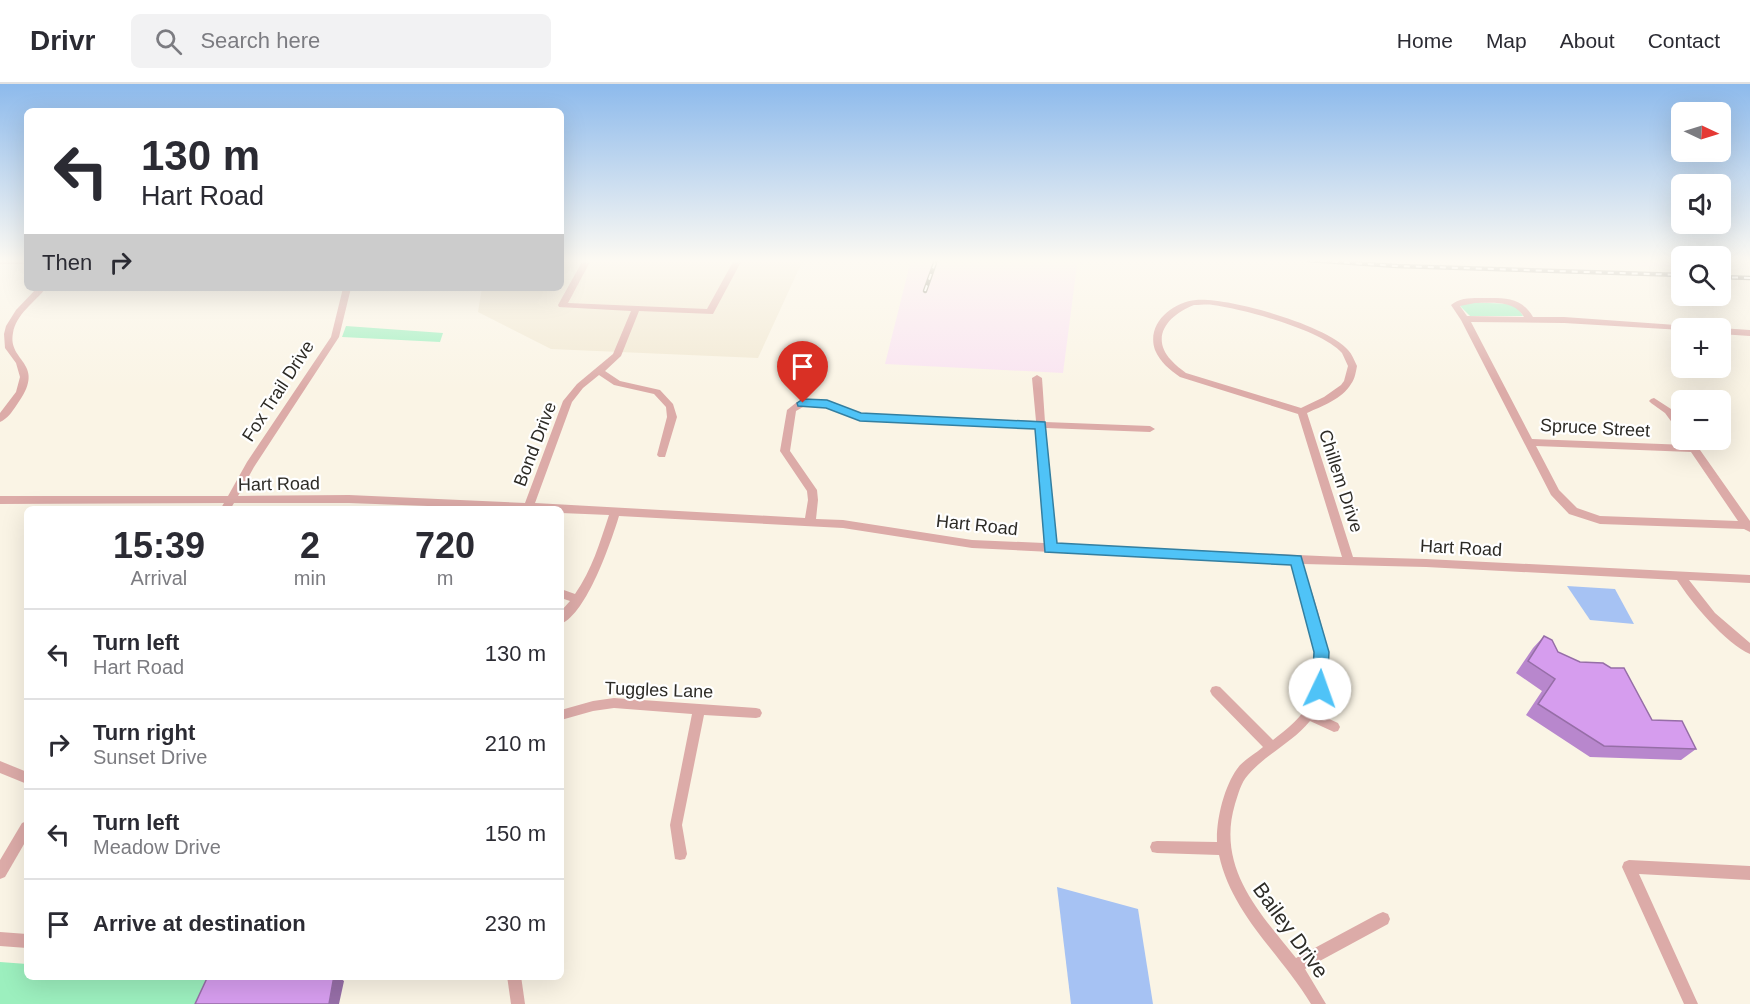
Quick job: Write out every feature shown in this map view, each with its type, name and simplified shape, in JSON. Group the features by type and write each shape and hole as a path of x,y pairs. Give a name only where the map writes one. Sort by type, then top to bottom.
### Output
{"street":[{"path":"0,419 18,397 24,379 21,363 11,351 9,332 21,310 28,303"},
{"name":"Fox Trail Drive","path":"229,505 250,465 334,337 339,327 342,303"},
{"path":"563,303 562,305 710,312 715,303"},
{"name":"Chillem Drive","path":"1191,303 1182,305 1160,328 1156,338 1158,350 1171,368 1183,375 1302,412 1342,388 1350,380 1353,371 1352,362 1348,354 1335,341 1275,318 1214,303"},
{"path":"1458,303 1455,305 1465,319 1555,492 1573,511 1600,520 1748,528"},
{"path":"1512,303 1523,308 1530,320"},
{"name":"Bond Drive","path":"528,506 568,401 580,386 617,356 636,309"},
{"path":"1465,319 1595,321 1671,327"},
{"path":"1731,332 1750,333"},
{"path":"600,372 617,383 657,392 670,406 672,417 662,455"},
{"path":"1037,378 1050,548"},
{"path":"1654,401 1671,415"},
{"path":"810,522 812,490 785,451 790,416 796,406 814,403 836,407 860,417 1150,429"},
{"name":"Chillem Drive","path":"1302,412 1349,561"},
{"name":"Spruce Street","path":"1530,442 1671,448"},
{"path":"1696,450 1748,528"},
{"name":"Hart Road","path":"0,500 229,505 422,501 510,506"},
{"name":"Hart Road","path":"564,509 871,527 972,544 1750,579"},
{"path":"564,615 596,569 616,511"},
{"name":"Bailey Drive","path":"1296,560 1321,652 1320,689 1309,715 1289,737 1242,771 1227,807 1223,827 1224,849 1249,912 1295,967 1319,1004"},
{"path":"1680,576 1698,603 1717,623 1750,649"},
{"path":"564,594 577,599"},
{"path":"1216,691 1272,748"},
{"name":"Tuggles Lane","path":"564,714 614,703 756,713"},
{"path":"680,854 676,825 699,708"},
{"path":"1309,715 1334,727"},
{"path":"0,767 24,777"},
{"path":"0,872 24,832"},
{"path":"1157,847 1224,849"},
{"path":"1691,1004 1629,867 1750,873"},
{"path":"1295,967 1383,919"},
{"path":"0,939 24,941"},
{"path":"515,980 518,1004"}],"shaded area":[{"path":"480,303 783,303 758,358 551,349 478,312"},
{"path":"900,303 1072,303 1063,373 885,364"}],"green space":[{"path":"1463,303 1513,304 1523,316 1470,316 1460,306"},
{"path":"346,326 443,333 440,342 342,337"},
{"path":"0,962 24,964 24,980 213,980 209,1004 0,1004"}],"water":[{"path":"1567,586 1615,589 1634,624 1590,620"},
{"path":"1057,887 1138,909 1153,1004 1071,1004"}],"building":[{"path":"1544,636 1552,640 1558,652 1580,662 1603,663 1611,668 1624,668 1652,720 1682,721 1696,749 1604,746 1538,704 1555,679 1528,661"},
{"path":"206,980 333,980 329,1004 195,1004"}],"route":[{"path":"803,403 827,404 860,417 1040,425 1050,548 1296,560 1321,652 1320,689"}]}
